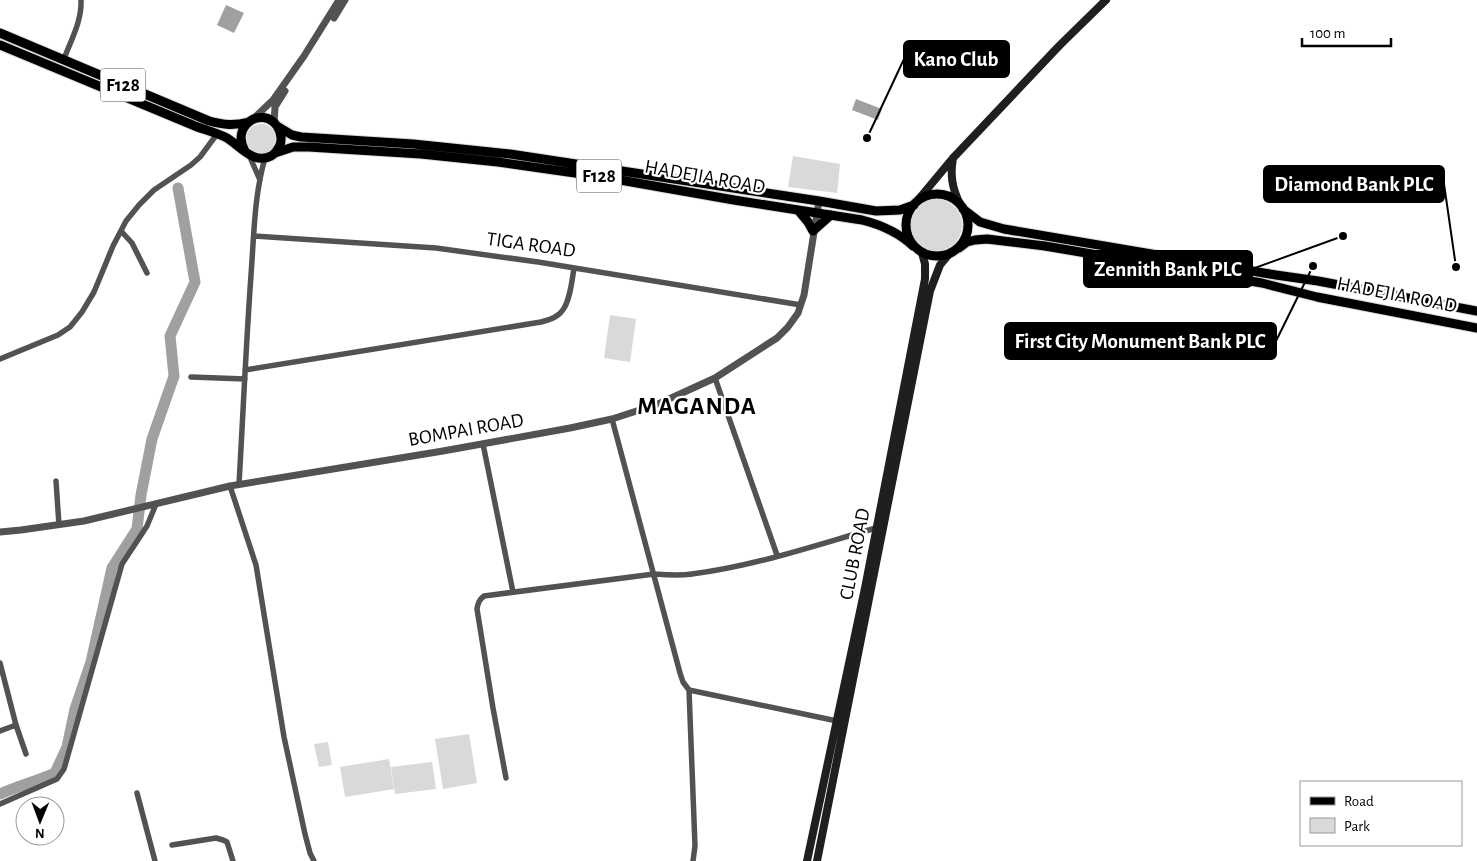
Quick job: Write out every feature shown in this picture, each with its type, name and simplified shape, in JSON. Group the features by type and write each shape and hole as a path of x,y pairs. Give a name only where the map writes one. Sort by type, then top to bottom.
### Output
{"main road":[{"path":"913,246 906,230 908,212 953,158 1059,46 1106,0"},
{"name":"F128","path":"0,33 209,121 228,126 262,118 276,124"},
{"name":"F128","path":"0,45 227,138 247,153 260,159 275,153"},
{"path":"247,153 240,139 244,126 250,121"},
{"path":"275,153 280,147 281,140 281,132 276,124"},
{"name":"HADEJIA ROAD","path":"276,124 285,132 301,137 413,144 510,154 876,211 889,212 900,210 916,202"},
{"name":"HADEJIA ROAD","path":"275,153 292,147 309,147 452,157 603,177 862,220 879,224 903,236 913,246"},
{"path":"817,861 843,713 912,367 930,291 940,265 964,241 967,233 967,216 955,195 952,182 953,158"},
{"name":"F128","path":"916,202 928,195 940,194 951,197 962,206"},
{"name":"HADEJIA ROAD","path":"962,206 980,222 1004,229 1318,281 1477,311"},
{"path":"798,210 813,231 831,215"},
{"name":"HADEJIA ROAD","path":"958,248 967,242 975,240 1002,240 1276,287 1351,304 1477,328"},
{"name":"F128","path":"913,246 922,253"},
{"path":"922,253 931,256 950,254"},
{"name":"CLUB ROAD","path":"807,861 838,721 843,713 876,528 912,367 925,279 925,264 922,253"},
{"path":"1276,275 1304,286 1477,323"},
{"path":"1276,287 1304,286 1477,317"}],"street":[{"path":"64,60 79,22 81,0"},
{"path":"250,121 273,100 309,49 339,0"},
{"path":"276,124 275,106 345,0"},
{"path":"0,359 58,335 70,327 94,292 126,221 154,190 200,157 217,134"},
{"path":"247,153 260,180"},
{"path":"239,484 254,236 260,180 265,158"},
{"name":"BOMPAI ROAD","path":"0,532 84,521 239,484 483,444 612,419 658,404 715,378 736,366 777,338 788,327 801,305 804,295 818,201"},
{"path":"121,231 132,243 147,273"},
{"name":"TIGA ROAD","path":"254,236 436,248 574,268 801,305"},
{"path":"245,370 551,319 562,311 569,293 574,268"},
{"path":"191,377 245,379"},
{"path":"715,378 777,555"},
{"path":"612,419 680,673 683,682 689,690 695,846 693,861"},
{"path":"483,444 513,592"},
{"path":"56,482 59,525"},
{"path":"230,486 256,566 284,737 305,834 314,861"},
{"path":"0,804 57,779 64,769 122,564 147,526 156,504"},
{"path":"506,778 492,708 477,609 480,599 484,596 654,574 693,574 746,564 876,528"},
{"path":"0,663 16,725 26,754"},
{"path":"689,690 838,721"},
{"path":"0,730 16,725"},
{"path":"137,793 156,861"},
{"path":"172,845 220,838 227,842 233,861"}],"green space":[{"path":"261,124 267,125 275,133 275,145 267,153 261,154 255,153 247,145 246,139 247,133 255,125"},
{"path":"793,156 840,164 837,193 788,187"},
{"path":"936,199 946,201 954,207 960,215 962,225 960,235 954,243 946,249 936,251 926,249 918,243 912,235 910,225 912,215 918,207 926,201"},
{"path":"610,315 636,319 630,362 604,358"},
{"path":"469,734 477,783 443,789 435,739"},
{"path":"328,742 332,765 319,767 314,744"},
{"path":"389,759 394,789 345,797 340,767"},
{"path":"432,762 436,789 395,794 391,767"}],"shaded area":[{"path":"226,5 244,13 234,33 217,25"},
{"path":"856,99 882,109 878,120 852,110"}],"waterway":[{"path":"0,794 55,773 67,747 75,709 91,662 112,568 137,529 141,495 152,439 174,376 170,336 195,282 178,188"}],"place":[{"name":"Kano Club","path":"867,138"},
{"name":"Zennith Bank PLC","path":"1343,236"},
{"name":"First City Monument Bank PLC","path":"1313,266"},
{"name":"Diamond Bank PLC","path":"1456,267"}],"district":[{"name":"MAGANDA","path":"697,406"}]}
